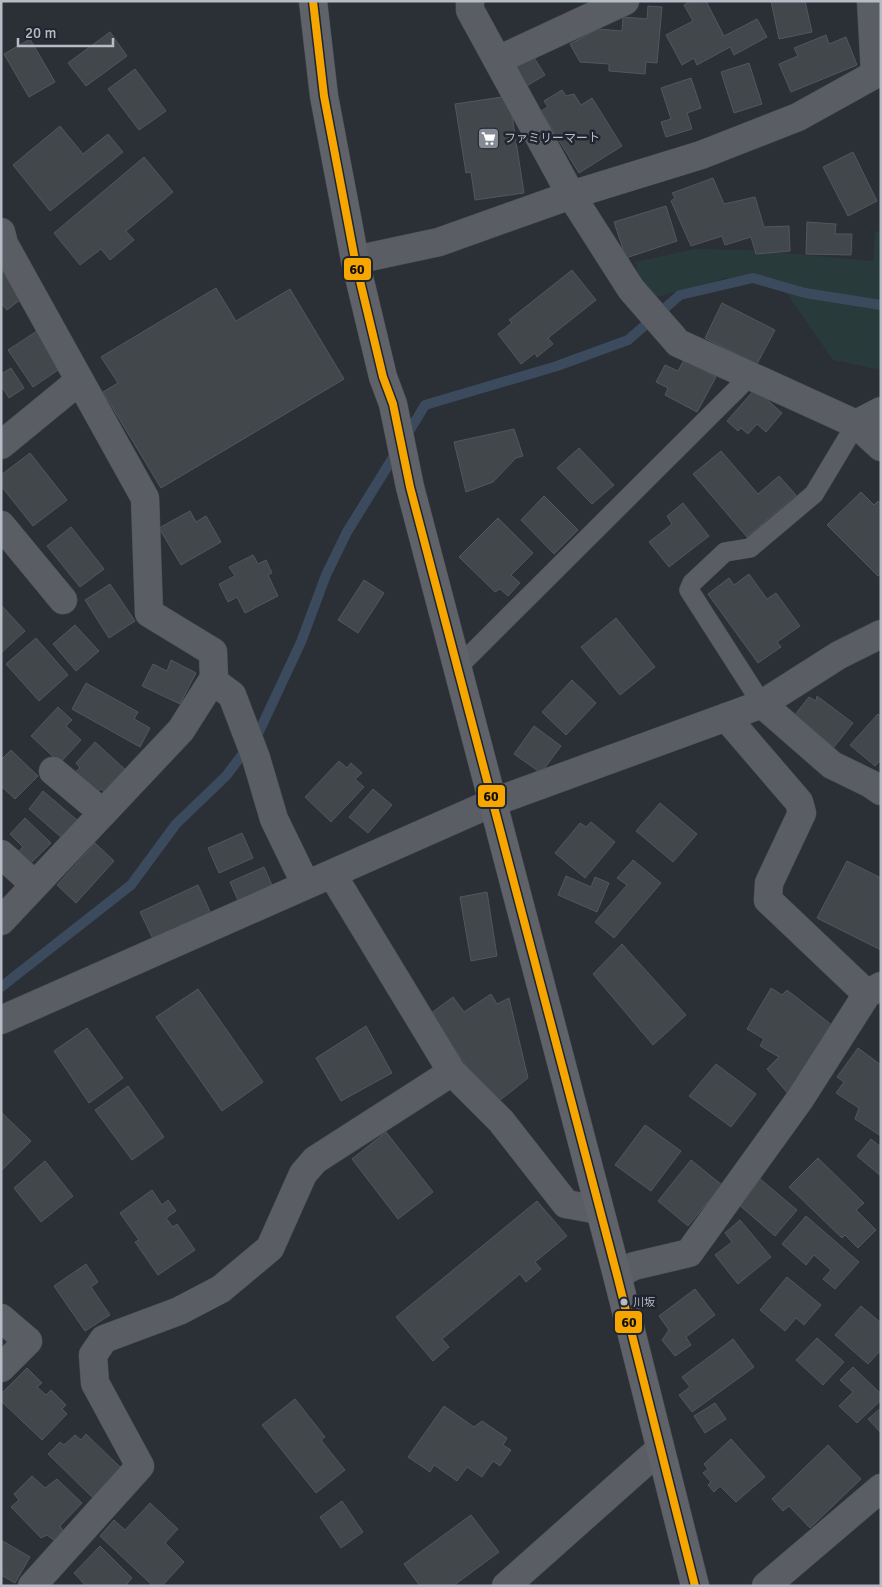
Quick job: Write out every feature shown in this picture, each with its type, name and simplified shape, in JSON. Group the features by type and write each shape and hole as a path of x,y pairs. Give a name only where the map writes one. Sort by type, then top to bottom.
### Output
{"main road":[{"path":"313,1 324,96 355,260 383,377 393,404 410,487 617,1275 695,1586"}],"street":[{"path":"470,1 470,10 571,195 631,289 678,343 856,424 881,447"},
{"path":"498,60 625,1"},
{"path":"355,260 439,242 571,195 701,156 798,117 878,72 871,1"},
{"path":"1,921 181,730 212,681 213,652 149,613 146,498 2,241"},
{"path":"1,445 79,381"},
{"path":"856,424 881,410"},
{"path":"1,524 63,600"},
{"path":"1,1020 494,802 762,704 839,655 881,634"},
{"path":"212,681 232,695 274,819 306,885"},
{"path":"762,704 832,765 881,791"},
{"path":"617,1275 634,1266 689,1253 800,1099 874,990 768,900 769,883 802,812 799,802 726,717"},
{"path":"53,771 103,813"},
{"path":"1,854 35,885"},
{"path":"332,874 452,1072 501,1121 566,1204 599,1210"},
{"path":"32,1586 140,1466 95,1383 93,1355 104,1339 179,1311 221,1289 270,1248 303,1174 315,1160 452,1072"},
{"path":"1,1318 28,1341 1,1368"},
{"path":"506,1586 660,1449"},
{"path":"766,1586 881,1488"}],"lane":[{"path":"458,667 750,376"},
{"path":"762,704 689,590 692,583 725,552 750,548 814,494 856,424"}],"shaded area":[{"path":"881,230 881,370 833,360 783,288 727,278 653,298 639,276 635,262 695,249 751,250 873,261 875,233"}],"building":[{"path":"691,1 706,1 724,36 757,19 767,37 734,55 730,47 697,65 694,58 682,65 666,35 693,21 684,5"},
{"path":"771,1 805,1 812,32 779,39"},
{"path":"648,6 662,7 657,63 646,62 645,74 609,71 609,64 580,62 570,44 598,29 622,31 623,17 647,19"},
{"path":"110,32 127,56 86,86 68,63"},
{"path":"826,35 829,44 846,37 857,65 791,92 779,64 798,56 794,48"},
{"path":"30,39 55,82 29,97 4,54"},
{"path":"533,56 545,75 525,87 513,69"},
{"path":"749,63 762,104 734,113 721,72"},
{"path":"135,69 166,111 139,130 108,89"},
{"path":"691,78 701,108 687,113 692,129 666,137 661,122 671,119 661,88"},
{"path":"562,90 566,96 574,94 581,105 592,98 622,146 579,173 541,111 548,107 544,101"},
{"name":"ファミリーマート","path":"509,96 524,193 475,200 471,172 466,173 455,104"},
{"path":"60,126 83,154 108,134 123,152 50,211 13,165"},
{"path":"853,152 877,201 848,216 823,167"},
{"path":"144,157 173,192 126,231 134,240 110,260 101,249 80,265 54,233"},
{"path":"713,178 724,204 755,197 764,227 789,226 790,251 756,254 751,237 725,245 722,236 691,246 671,201 675,198 672,193"},
{"path":"666,206 677,241 626,258 614,222"},
{"path":"807,222 836,224 835,234 852,234 851,255 806,254"},
{"path":"1,267 25,296 7,310 1,303"},
{"path":"572,270 596,300 548,338 553,344 537,357 535,353 521,364 498,334 512,323 509,320"},
{"path":"216,288 236,321 290,289 344,379 161,488 103,392 118,383 101,357"},
{"path":"722,303 775,330 757,364 705,338"},
{"path":"37,331 61,368 33,387 8,350"},
{"path":"684,360 716,377 697,412 665,395 668,388 656,382 665,365 678,371"},
{"path":"11,368 24,388 9,398 1,385 1,374"},
{"path":"755,389 782,413 766,432 757,424 748,434 741,428 738,431 727,421"},
{"path":"514,429 523,456 516,458 493,482 466,492 454,442"},
{"path":"579,448 614,485 592,504 557,468"},
{"path":"721,451 758,494 779,476 796,495 747,537 693,474"},
{"path":"30,453 67,500 33,526 1,486 1,475"},
{"path":"861,492 874,505 878,501 881,504 881,574 878,576 827,525"},
{"path":"544,496 578,530 554,554 521,520"},
{"path":"683,503 709,536 669,567 649,542 672,524 667,516"},
{"path":"190,511 196,522 206,516 221,542 181,565 159,528"},
{"path":"498,518 533,553 511,575 520,583 508,596 500,589 495,592 459,557"},
{"path":"71,527 104,569 80,587 47,546"},
{"path":"253,555 258,564 266,560 272,573 268,575 278,596 245,613 237,597 228,602 219,584 235,576 229,567"},
{"path":"749,574 767,599 776,593 800,626 777,642 781,647 758,663 708,594 729,578 734,585"},
{"path":"364,580 384,593 358,633 338,620"},
{"path":"110,584 135,621 109,638 85,600"},
{"path":"1,605 25,631 1,653"},
{"path":"616,618 655,667 620,695 581,647"},
{"path":"75,625 99,651 76,671 53,644"},
{"path":"36,638 68,675 39,701 6,664"},
{"path":"171,660 196,673 180,704 142,686 153,664 167,671"},
{"path":"572,680 596,703 566,735 542,712"},
{"path":"86,683 138,712 134,719 150,728 140,747 72,709"},
{"path":"817,696 853,723 834,747 794,716 809,697 816,701"},
{"path":"58,707 72,720 66,726 81,740 60,763 31,736"},
{"path":"878,714 881,717 881,760 875,766 850,745"},
{"path":"534,726 561,746 541,773 514,754"},
{"path":"95,742 128,772 107,794 101,789 96,792 74,773 80,768 76,763"},
{"path":"11,750 38,776 15,799 1,786 1,760"},
{"path":"339,761 347,768 351,763 362,773 355,779 364,787 331,822 305,797"},
{"path":"373,789 392,805 368,833 349,817"},
{"path":"43,791 77,820 62,838 29,809"},
{"path":"660,803 697,834 673,862 636,831"},
{"path":"25,818 51,843 29,865 17,853 23,847 10,834"},
{"path":"591,822 615,842 585,878 555,853 580,823 586,827"},
{"path":"242,833 253,858 219,873 208,848"},
{"path":"95,843 114,861 76,903 57,885"},
{"path":"633,860 661,883 614,938 595,922 627,885 617,878"},
{"path":"847,861 881,878 881,950 817,918"},
{"path":"264,867 275,892 241,907 230,882"},
{"path":"566,876 591,887 595,877 609,883 597,912 558,895"},
{"path":"198,885 212,916 155,943 140,912"},
{"path":"487,892 497,956 471,961 460,897"},
{"path":"622,944 686,1015 653,1045 593,974"},
{"path":"771,988 782,995 787,990 833,1026 790,1096 767,1069 779,1057 760,1046 764,1039 747,1029"},
{"path":"198,989 263,1082 222,1111 156,1017"},
{"path":"491,994 497,1004 509,998 528,1078 494,1105 430,1014 453,997 464,1012"},
{"path":"366,1026 392,1073 341,1101 316,1058"},
{"path":"87,1028 123,1078 89,1103 54,1051"},
{"path":"858,1048 881,1065 881,1136 855,1119 859,1108 836,1093 844,1082 837,1077"},
{"path":"716,1064 756,1094 731,1127 689,1096"},
{"path":"128,1086 164,1137 132,1160 95,1110"},
{"path":"1,1112 31,1141 1,1171"},
{"path":"645,1125 681,1151 651,1191 615,1165"},
{"path":"386,1132 433,1192 398,1219 352,1159"},
{"path":"871,1139 881,1147 881,1176 857,1156"},
{"path":"818,1158 864,1203 856,1210 876,1230 858,1248 845,1235 842,1238 789,1187"},
{"path":"691,1160 722,1185 688,1226 658,1201"},
{"path":"45,1161 73,1196 41,1222 14,1188"},
{"path":"759,1178 797,1210 775,1236 738,1204"},
{"path":"152,1190 162,1205 168,1200 176,1211 166,1218 173,1227 177,1224 195,1250 158,1275 135,1242 139,1240 120,1213"},
{"path":"537,1201 567,1236 535,1262 541,1269 526,1282 520,1274 442,1339 449,1347 433,1361 396,1317"},
{"path":"806,1216 859,1262 835,1289 823,1279 831,1270 814,1255 806,1265 782,1244"},
{"path":"740,1220 771,1257 738,1284 715,1255 732,1242 725,1233"},
{"path":"86,1264 98,1282 91,1287 110,1315 85,1331 54,1286"},
{"path":"787,1277 821,1305 804,1325 796,1318 785,1331 760,1310"},
{"path":"695,1289 715,1315 686,1337 691,1345 675,1356 662,1340 669,1330 659,1316"},
{"path":"861,1306 881,1323 881,1350 868,1364 835,1335"},
{"path":"817,1338 844,1362 823,1385 796,1360"},
{"path":"733,1339 754,1367 692,1412 679,1395 690,1387 682,1377"},
{"path":"853,1367 881,1394 881,1400 857,1423 839,1406 853,1392 840,1380"},
{"path":"27,1368 42,1383 37,1387 46,1395 51,1390 66,1405 62,1409 67,1414 42,1440 1,1401 1,1394"},
{"path":"295,1399 325,1437 321,1440 345,1470 316,1493 262,1425"},
{"path":"715,1403 726,1419 705,1433 694,1416"},
{"path":"444,1406 474,1427 482,1421 507,1438 503,1445 511,1450 500,1466 493,1461 482,1477 467,1467 457,1481 434,1465 430,1472 408,1457"},
{"path":"881,1408 881,1433 868,1419"},
{"path":"86,1434 122,1469 94,1499 48,1454 60,1442 64,1445 75,1435 81,1440"},
{"path":"731,1439 765,1477 736,1502 720,1486 714,1492 708,1485 711,1482 703,1473 708,1469 704,1464"},
{"path":"828,1445 861,1479 810,1528 789,1506 783,1511 772,1499"},
{"path":"32,1476 45,1488 57,1479 82,1503 60,1526 63,1531 55,1541 47,1535 41,1538 11,1507 19,1500 14,1494"},
{"path":"342,1501 363,1532 341,1548 320,1517"},
{"path":"150,1503 178,1529 165,1543 184,1562 162,1586 153,1586 100,1536 114,1520 125,1530"},
{"path":"471,1515 499,1552 453,1586 420,1586 404,1564"},
{"path":"1,1540 30,1557 15,1583 1,1575"},
{"path":"100,1546 132,1578 127,1584 129,1586 86,1586 74,1573"}],"waterway":[{"path":"405,438 425,405 557,366 628,340 680,295 753,278 805,293 881,305"},
{"path":"1,987 131,885 176,824 226,776 258,734 301,642 326,575 347,532 397,451"}],"transit line":[{"name":"60","path":"313,1 324,96 355,260 383,377 393,404 410,487 617,1275 695,1586"}],"place":[{"name":"ファミリーマート","path":"488,138"},
{"name":"川坂","path":"624,1302"}]}
